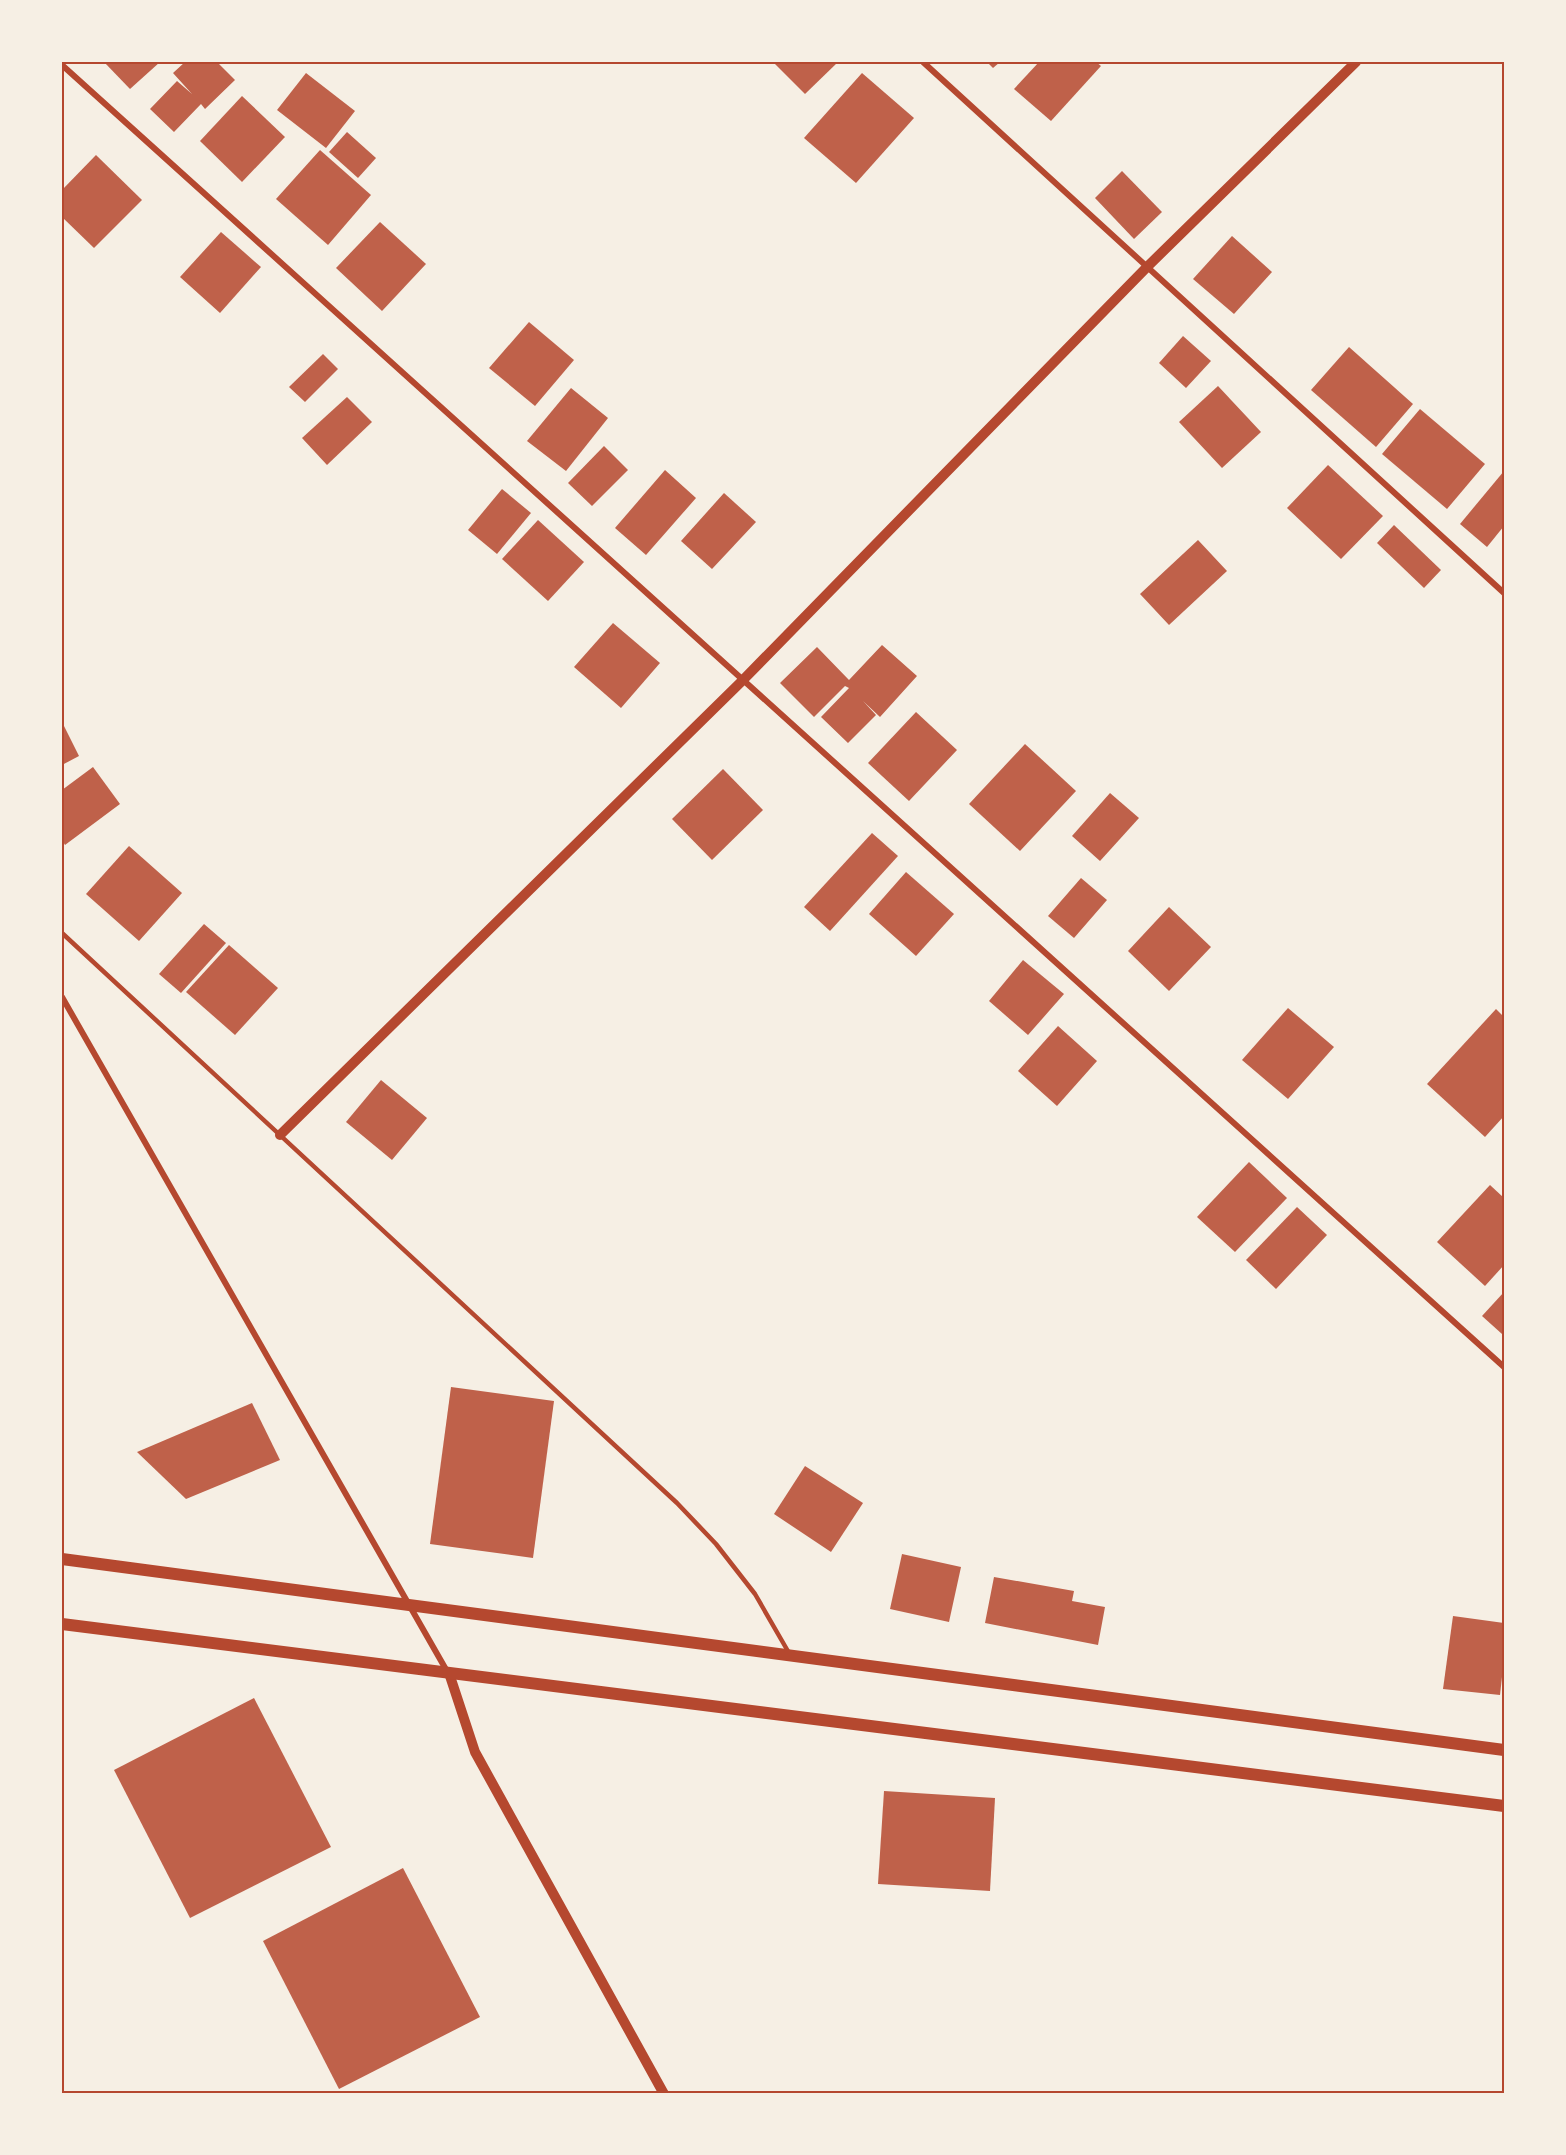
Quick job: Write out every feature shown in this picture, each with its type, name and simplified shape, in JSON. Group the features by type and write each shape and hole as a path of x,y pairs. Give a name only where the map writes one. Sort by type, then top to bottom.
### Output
{"main road":[{"path":"62,1559 1504,1750"},
{"path":"62,1624 1504,1806"}],"street":[{"path":"923,62 1504,593"},
{"path":"280,1135 742,681 1147,267 1356,62"},
{"path":"62,65 1504,1367"},
{"path":"62,997 449,1673 475,1752 664,2094"}],"lane":[{"path":"62,933 677,1503 716,1544 755,1594 790,1655"}],"building":[{"path":"104,62 160,62 130,89"},
{"path":"185,62 217,62 235,80 205,109 201,104 174,132 150,109 177,81 192,94 173,73"},
{"path":"773,62 838,62 805,94"},
{"path":"987,62 1000,62 993,68"},
{"path":"1039,62 1096,62 1101,66 1051,121 1014,89"},
{"path":"306,73 355,111 326,148 277,110"},
{"path":"862,73 914,118 856,183 804,138"},
{"path":"242,96 285,137 242,182 200,141"},
{"path":"347,132 376,158 358,178 329,152"},
{"path":"320,150 371,195 328,245 276,199"},
{"path":"96,155 142,200 94,248 62,217 62,190"},
{"path":"1122,171 1162,212 1134,239 1095,198"},
{"path":"380,222 426,264 382,311 336,268"},
{"path":"221,232 261,267 220,313 180,277"},
{"path":"1232,236 1272,272 1234,314 1193,279"},
{"path":"529,322 574,360 535,406 489,368"},
{"path":"1183,336 1211,361 1186,388 1159,363"},
{"path":"1349,347 1413,404 1376,447 1311,390"},
{"path":"323,354 338,369 305,402 289,387"},
{"path":"1218,386 1261,432 1222,468 1179,422"},
{"path":"571,388 608,418 566,471 527,441"},
{"path":"347,397 372,422 327,465 302,438"},
{"path":"1420,409 1485,464 1447,509 1382,454"},
{"path":"604,446 628,470 592,506 568,483"},
{"path":"1328,465 1383,516 1341,559 1287,508"},
{"path":"665,470 696,498 646,555 615,528"},
{"path":"1504,471 1504,526 1487,547 1460,524"},
{"path":"502,489 531,513 497,554 468,530"},
{"path":"724,493 756,522 712,569 681,541"},
{"path":"538,520 584,562 548,601 502,559"},
{"path":"1394,525 1441,570 1424,588 1377,543"},
{"path":"1198,540 1227,571 1169,625 1140,594"},
{"path":"613,623 660,663 621,708 574,667"},
{"path":"882,645 917,676 880,717 863,701 876,715 848,743 821,717 849,688 845,686 814,717 780,683 817,647 849,680"},
{"path":"916,712 957,750 909,801 868,763"},
{"path":"62,722 79,756 62,765"},
{"path":"1025,744 1076,791 1020,851 969,804"},
{"path":"93,767 120,804 65,845 62,840 62,790"},
{"path":"723,769 763,810 712,860 672,819"},
{"path":"1110,793 1139,818 1100,861 1072,836"},
{"path":"872,833 898,856 830,931 804,907"},
{"path":"129,846 182,893 139,941 86,894"},
{"path":"906,872 954,914 916,956 869,914"},
{"path":"1081,878 1107,900 1074,938 1048,916"},
{"path":"1169,907 1211,947 1169,991 1128,951"},
{"path":"204,924 226,943 181,993 159,974"},
{"path":"229,945 278,988 235,1035 186,992"},
{"path":"1023,960 1064,994 1028,1035 989,1001"},
{"path":"1288,1008 1334,1047 1288,1099 1242,1060"},
{"path":"1496,1009 1504,1017 1504,1116 1485,1137 1427,1084"},
{"path":"1058,1026 1097,1061 1057,1106 1018,1071"},
{"path":"381,1080 427,1118 392,1160 346,1122"},
{"path":"1249,1162 1287,1198 1235,1252 1197,1217"},
{"path":"1490,1185 1504,1198 1504,1265 1485,1286 1437,1242"},
{"path":"1297,1207 1327,1235 1276,1289 1246,1260"},
{"path":"1504,1292 1504,1331 1502,1334 1482,1316"},
{"path":"451,1387 554,1401 533,1558 430,1544"},
{"path":"252,1403 280,1460 186,1499 137,1452"},
{"path":"805,1466 863,1503 831,1552 774,1514"},
{"path":"902,1554 961,1567 949,1622 890,1609"},
{"path":"994,1577 1074,1591 1072,1601 1105,1607 1098,1645 985,1623"},
{"path":"1453,1616 1504,1623 1504,1659 1500,1695 1443,1689"},
{"path":"254,1698 331,1847 190,1918 114,1770"},
{"path":"884,1791 995,1798 990,1891 878,1884"},
{"path":"403,1868 480,2017 339,2089 263,1941"}]}
